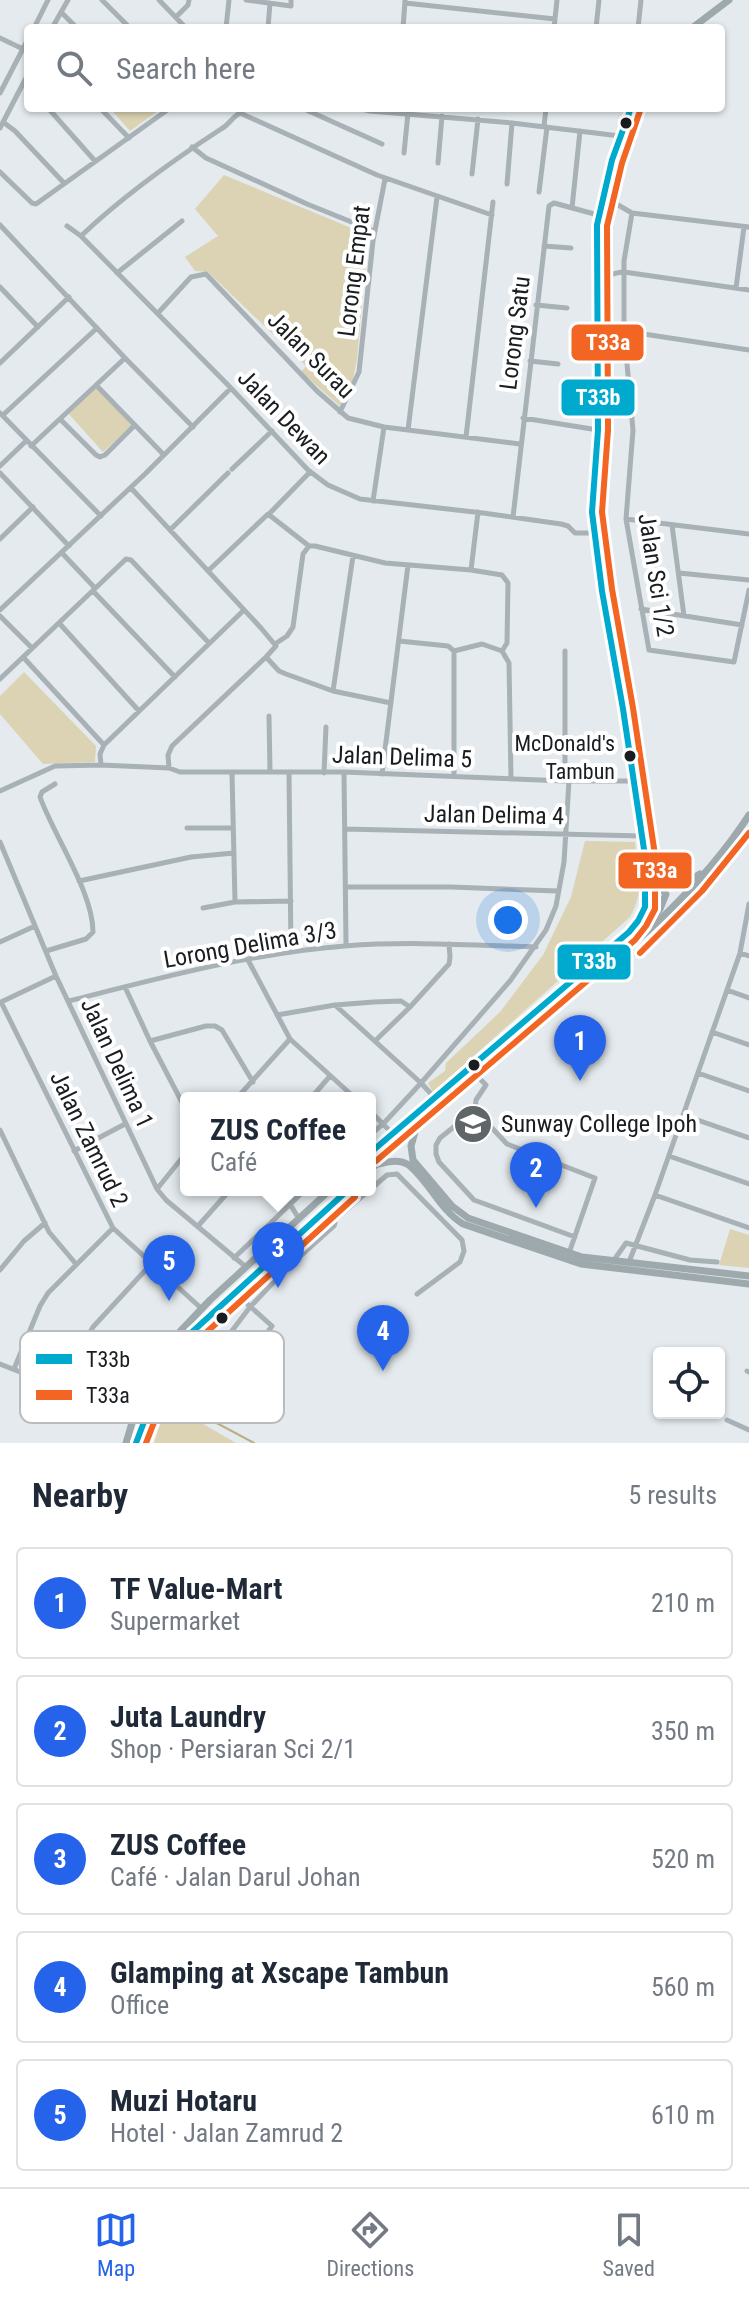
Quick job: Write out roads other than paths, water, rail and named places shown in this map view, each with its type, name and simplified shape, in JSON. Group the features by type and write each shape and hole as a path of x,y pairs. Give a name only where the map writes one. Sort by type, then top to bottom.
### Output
{"main road":[{"path":"697,24 729,0"},
{"path":"629,112 599,212 596,293 598,430 593,479 593,533 642,834 645,907"},
{"path":"376,1164 669,913 749,815"},
{"path":"645,856 656,878 668,885 681,885 704,871"},
{"path":"376,1148 634,927 654,892 663,890 666,894 652,919 595,971 581,989"},
{"path":"416,1130 411,1146 411,1162 450,1214 465,1221 568,1257 749,1284"},
{"path":"376,1166 390,1161 411,1162"},
{"path":"181,1331 324,1196"},
{"path":"194,1331 341,1196"},
{"path":"568,1257 612,1261 628,1267 749,1276"},
{"path":"126,1443 131,1423"},
{"path":"136,1443 141,1423"}],"street":[{"path":"36,24 48,0"},
{"path":"54,24 68,0"},
{"path":"102,0 126,24"},
{"path":"159,0 182,24"},
{"path":"176,17 189,0"},
{"path":"226,24 229,0"},
{"path":"246,0 291,6 291,0"},
{"path":"554,24 557,0"},
{"path":"596,24 599,0"},
{"path":"638,24 641,0"},
{"path":"403,24 405,2 555,19"},
{"path":"268,24 270,3"},
{"path":"61,12 73,24"},
{"path":"0,38 23,49 1,89"},
{"path":"24,90 2,125 15,131 64,183"},
{"path":"52,112 95,161"},
{"path":"104,112 129,138"},
{"path":"0,172 32,203 39,202 165,112"},
{"path":"311,112 382,144"},
{"path":"403,112 620,136"},
{"path":"539,192 546,112"},
{"path":"81,236 101,217 192,147 228,125 240,113 385,179 492,215"},
{"path":"404,153 408,113"},
{"path":"438,163 442,116"},
{"path":"472,174 478,119"},
{"path":"507,184 512,123"},
{"path":"580,131 572,208 599,212"},
{"path":"192,147 206,158 374,231"},
{"path":"608,175 611,200 632,213 747,227 736,288"},
{"name":"Lorong Empat","path":"340,412 359,372 374,231 385,179"},
{"path":"408,430 437,197"},
{"path":"466,437 493,202"},
{"name":"Lorong Satu","path":"513,517 550,205 554,203 572,208"},
{"name":"Jalan Sci 1/2","path":"632,213 624,272 624,331 633,430 626,519 648,649 654,653 732,663 742,625"},
{"path":"117,273 182,221"},
{"path":"0,225 193,427"},
{"name":"Jalan Dewan","path":"67,226 81,236 158,313 310,472 328,485 360,499 565,524 577,533 593,533"},
{"path":"544,246 571,248"},
{"path":"596,293 611,273 624,272 749,290"},
{"name":"Jalan Surau","path":"158,313 191,277 206,274 340,412 354,420 384,427 520,444"},
{"path":"0,287 38,327"},
{"path":"0,363 69,297"},
{"path":"536,305 567,308"},
{"path":"97,328 1,414 101,516"},
{"path":"624,331 749,350"},
{"path":"0,350 6,356"},
{"path":"0,466 60,419 125,358"},
{"path":"530,361 558,364"},
{"path":"96,385 164,455"},
{"path":"32,648 0,613 231,388"},
{"path":"523,418 598,430"},
{"path":"60,419 100,457 135,425"},
{"path":"373,501 384,427"},
{"path":"170,530 272,431"},
{"path":"208,571 310,472"},
{"path":"0,473 69,546"},
{"path":"131,488 275,644"},
{"path":"0,539 33,507"},
{"path":"471,570 478,512"},
{"path":"268,514 309,546 385,563 471,570 505,577 508,583 507,643 502,651"},
{"path":"626,519 749,534"},
{"path":"672,525 684,616"},
{"path":"169,768 168,755 172,746 266,657 293,627 303,554 309,546"},
{"path":"62,553 175,677"},
{"path":"333,691 353,556"},
{"path":"0,679 125,560 130,559 209,643"},
{"path":"382,774 408,565"},
{"path":"679,573 749,580"},
{"path":"641,609 742,625 749,590"},
{"path":"101,765 100,754 104,745 244,610"},
{"path":"59,623 139,711"},
{"path":"399,641 448,646 454,651"},
{"path":"454,651 482,644 502,651 509,663 511,779"},
{"path":"454,651 454,776"},
{"path":"376,1130 510,981 536,947 553,916 567,835 565,651"},
{"path":"23,657 104,745"},
{"path":"266,657 286,674 333,691 391,703"},
{"path":"269,716 270,772"},
{"path":"324,773 326,727"},
{"name":"Jalan Delima 5","path":"0,791 55,766 101,765 169,768 180,772 344,772 634,781"},
{"path":"344,772 346,945"},
{"path":"232,773 235,902"},
{"path":"289,773 291,952"},
{"path":"46,951 92,935 92,920 79,881 40,797 42,792 55,784"},
{"path":"187,828 233,828"},
{"name":"Jalan Delima 4","path":"345,829 642,834"},
{"name":"Jalan Delima 1","path":"0,842 56,976 157,1189 246,1267"},
{"path":"79,881 191,857 234,853"},
{"path":"346,887 558,891"},
{"path":"203,908 235,902 291,901"},
{"path":"628,1267 740,953 749,907"},
{"path":"0,942 35,926"},
{"name":"Lorong Delima 3/3","path":"69,1001 248,960 346,945 390,943 536,947"},
{"path":"375,1041 449,964 449,944"},
{"path":"740,953 749,956"},
{"path":"248,960 290,1039 348,1092"},
{"path":"0,1002 56,976"},
{"path":"125,987 180,1098"},
{"path":"727,990 749,998"},
{"path":"277,1015 335,1005 401,1001 410,1007"},
{"name":"Jalan Zamrud 2","path":"0,1002 113,1228 202,1309"},
{"path":"335,1005 434,1097"},
{"path":"150,1041 215,1026 222,1030 253,1082"},
{"path":"712,1032 749,1045"},
{"path":"243,1092 290,1039"},
{"path":"698,1073 749,1091"},
{"path":"316,1092 330,1076"},
{"path":"477,1076 486,1085 476,1100 475,1110 446,1132 436,1145 439,1162 474,1200 575,1237"},
{"path":"475,1110 507,1144 595,1178 568,1257"},
{"path":"683,1115 749,1138"},
{"path":"376,1116 392,1133"},
{"path":"74,1151 125,1124"},
{"path":"0,1130 45,1223 76,1264"},
{"path":"669,1156 749,1184"},
{"path":"157,1189 180,1160"},
{"path":"376,1184 387,1175 397,1174 462,1240 464,1251 460,1262 417,1294"},
{"path":"655,1195 749,1228"},
{"path":"198,1226 225,1196"},
{"path":"234,1258 299,1196"},
{"path":"333,1220 362,1196"},
{"path":"290,1204 299,1219"},
{"path":"232,1331 250,1307 333,1228 335,1223 325,1210"},
{"path":"456,1234 465,1221"},
{"path":"0,1270 24,1241 45,1223"},
{"path":"30,1331 48,1293 113,1228"},
{"path":"295,1239 307,1250"},
{"path":"612,1261 625,1243 690,1260 717,1262"},
{"path":"91,1331 152,1263"},
{"path":"235,1293 272,1326 268,1331"},
{"path":"14,1369 20,1354"},
{"path":"0,1364 20,1371"},
{"path":"727,1420 749,1430"}],"waterway":[{"path":"149,1443 156,1423"},
{"path":"217,1423 254,1443"}],"place":[{"name":"McDonald's Tambun","path":"630,756"},
{"name":"TF Value-Mart","path":"580,1081"},
{"name":"Sunway College Ipoh","path":"473,1124"},
{"name":"Juta Laundry","path":"536,1208"},
{"name":"ZUS Coffee","path":"278,1288"},
{"name":"Muzi Hotaru","path":"169,1301"},
{"name":"Glamping at Xscape Tambun","path":"383,1371"}]}
